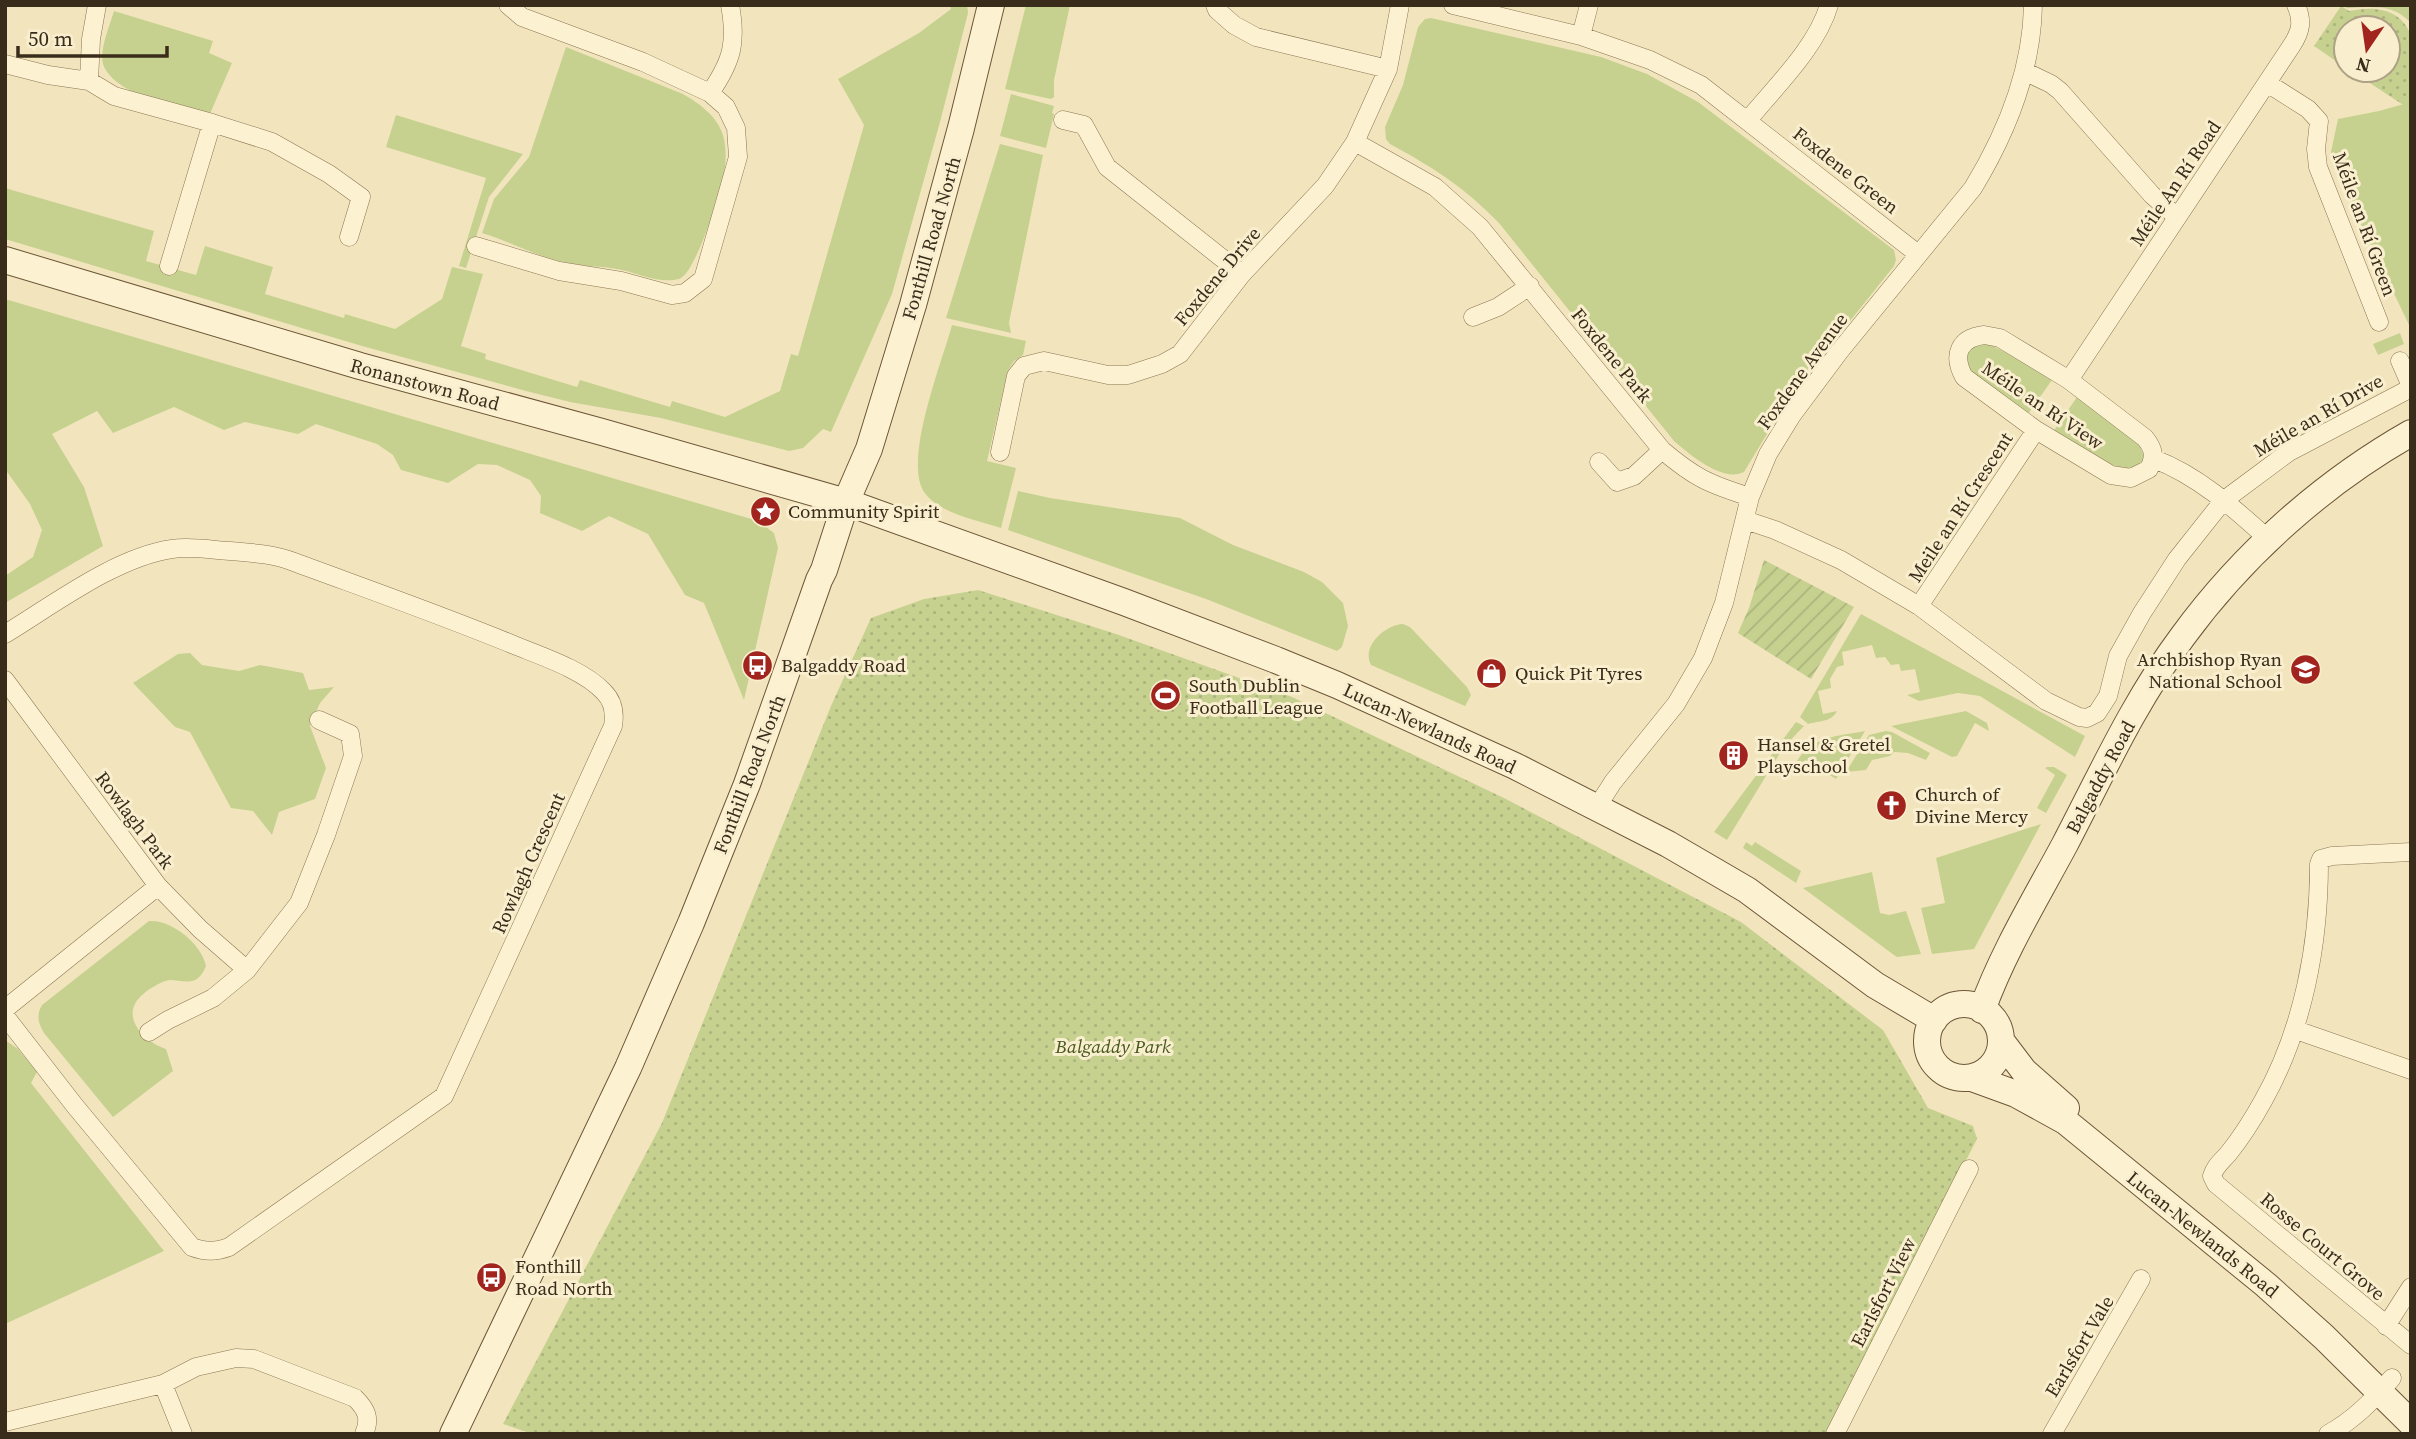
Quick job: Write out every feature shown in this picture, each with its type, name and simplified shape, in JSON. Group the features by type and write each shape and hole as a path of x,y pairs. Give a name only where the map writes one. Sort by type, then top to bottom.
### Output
{"street":[{"path":"89,80 91,39 97,5"},
{"path":"476,246 559,271 621,281 671,295 685,293 703,279 738,157 736,128 726,107 710,93 643,61 522,17 508,5"},
{"path":"710,93 733,49 735,31 730,5"},
{"name":"Fonthill Road North","path":"453,1434 628,1068 747,784 846,502 869,449 913,305 992,5"},
{"path":"1215,5 1234,25 1256,37 1388,69"},
{"name":"Foxdene Drive","path":"1000,452 1016,376 1024,366 1044,361 1108,375 1128,375 1162,364 1180,354 1242,274 1325,186 1355,142 1388,69 1400,5"},
{"name":"Foxdene Green","path":"1453,5 1581,36 1650,60 1701,85 1918,254"},
{"path":"1581,36 1589,5"},
{"path":"1748,120 1801,55 1826,16 1829,5"},
{"name":"Foxdene Avenue","path":"1597,807 1676,704 1703,658 1724,603 1750,497 1768,454 1839,352 1973,188 1988,163 2026,72 2033,5"},
{"name":"Méile An Rí Road","path":"2069,380 2300,32 2301,19 2296,5"},
{"path":"5,64 48,75 89,80 114,96 272,142 329,174 361,197 349,237"},
{"path":"2026,72 2060,91 2152,195 2177,217"},
{"name":"Méile an Rí Green","path":"2267,83 2308,109 2319,121 2316,149 2318,167 2379,322"},
{"path":"1063,120 1084,125 1107,167 1242,274"},
{"path":"169,267 212,123"},
{"name":"Foxdene Park","path":"1355,142 1435,187 1480,227 1662,450 1696,477 1750,497"},
{"name":"Ronanstown Road","path":"5,260 360,366 846,502"},
{"path":"1473,317 1497,307 1530,286"},
{"name":"Méile an Rí View","path":"1974,336 2000,338 2069,380 2145,438 2153,448 2154,459 2149,470 2131,478 2111,475 2036,430 1964,377 1958,366 1961,348 1974,336"},
{"name":"Méile an Rí Drive","path":"2046,701 2079,717 2087,718 2097,713 2108,696 2118,656 2141,613 2177,559 2223,501 2289,452 2411,387 2400,361"},
{"name":"Meile an Rí Crescent","path":"1920,606 2036,430"},
{"name":"Balgaddy Road","path":"1982,1010 2001,964 2130,718 2183,636 2216,595 2268,539 2342,476 2411,433"},
{"path":"1599,463 1617,482 1634,476 1662,450"},
{"path":"2154,459 2175,467 2223,501 2268,539"},
{"name":"Lucan-Newlands Road","path":"846,502 1124,602 1337,685 1514,766 1597,807 1747,890 1875,985 1934,1020"},
{"name":"Meile an Rí Crescent","path":"1745,520 1775,530 1841,560 1920,606 2046,701"},
{"name":"Rowlagh Crescent","path":"5,634 95,579 141,558 173,549 265,554 461,624 566,667 607,694 615,716 608,739 444,1096 229,1247 215,1252 192,1247 75,1106 5,1016"},
{"name":"Rowlagh Park","path":"5,680 158,886 200,929 247,970"},
{"path":"149,1032 213,998 247,970 299,903 327,835 353,756 350,734 319,720"},
{"path":"2411,852 2332,856 2322,859 2319,864 2317,914 2296,1030 2411,1070"},
{"path":"5,1009 158,886"},
{"path":"1972,1005 1982,1010 2000,1029 2002,1042 1995,1062 1972,1078 1954,1077 1945,1073 1935,1065 1929,1054 1927,1043 1934,1020 1951,1007 1972,1005"},
{"name":"Rosse Court Grove","path":"2296,1030 2262,1103 2212,1175 2216,1184 2411,1345"},
{"name":"Lucan-Newlands Road","path":"2002,1042 2024,1071 2051,1097 2213,1221 2307,1301 2386,1385 2411,1423"},
{"name":"Lucan-Newlands Road","path":"1972,1078 2016,1094 2065,1121 2266,1285 2324,1337 2411,1405"},
{"name":"Earlsfort View","path":"1835,1434 1969,1169"},
{"name":"Earlsfort Vale","path":"2052,1434 2141,1279"},
{"path":"2386,1326 2411,1287"},
{"path":"5,1422 163,1384 196,1367 236,1358 254,1359 355,1398 366,1409 368,1425 364,1434"},
{"path":"163,1384 183,1434"},
{"path":"2329,1434 2342,1427 2368,1405 2386,1385"}],"green space":[{"path":"950,5 967,5 968,13 892,294 831,432 823,429 803,448 789,451 661,418 570,402 526,391 362,346 5,239 5,188 154,231 146,261 196,275 205,246 273,267 265,294 344,318 345,314 395,329 442,299 452,267 483,274 461,346 486,354 485,359 577,387 580,380 670,407 672,401 725,417 780,391 791,354 798,356 864,125 838,79 919,33 951,9"},
{"path":"1026,5 1070,5 1054,80 1054,97 1051,99 1005,89"},
{"path":"2343,5 2411,5 2411,23 2402,14 2389,9 2347,8"},
{"path":"2341,6 2349,11 2376,9 2393,14 2336,14"},
{"path":"114,11 213,41 209,53 232,63 209,116 149,99 120,84 110,75 103,64 102,52"},
{"path":"1431,18 1601,57 1647,74 1698,102 1894,250 1894,266 1790,396 1744,472 1726,474 1707,466 1674,441 1499,223 1461,189 1386,139 1385,127 1403,85 1418,27 1425,19"},
{"path":"2332,19 2332,58 2314,46"},
{"path":"2402,21 2410,33 2412,47 2411,110 2371,84 2402,84"},
{"path":"566,47 683,94 707,111 720,128 726,155 719,192 708,228 693,262 686,274 679,279 657,279 615,269 568,263 482,233 494,199 529,157"},
{"path":"1011,94 1054,106 1046,148 1000,136"},
{"path":"2411,102 2411,329 2334,168 2331,152 2338,119"},
{"path":"396,115 523,154 489,197 466,268 459,266 486,178 386,147"},
{"path":"1000,144 1043,155 1009,323 1011,333 946,318"},
{"path":"5,299 758,521 774,533 778,548 744,700 704,603 685,595 648,534 609,516 582,531 540,513 541,496 530,480 497,465 478,464 448,483 401,470 393,455 377,444 316,424 298,434 245,422 224,430 174,407 113,433 97,411 52,434 84,487 103,546 5,603 5,576 33,557 42,530 30,504 5,469"},
{"path":"952,325 1026,341 1023,355 1014,361 1008,370 987,461 1016,468 1001,528 939,506 924,492 919,477 918,458 926,410"},
{"path":"2400,333 2404,344 2378,355 2373,344"},
{"path":"1987,343 2029,364 2052,380 2028,414 1984,383 1970,369 1967,359 1972,347"},
{"path":"2077,397 2138,444 2143,456 2141,464 2134,468 2123,468 2111,464 2053,432"},
{"path":"1018,491 1180,518 1233,545 1304,572 1322,582 1343,603 1348,626 1342,647 1337,651 1206,599 1008,530"},
{"path":"1764,560 1854,607 1811,679 1738,633"},
{"name":"Balgaddy Park","path":"978,590 1116,634 1292,697 1506,799 1741,922 1883,1030 1928,1108 1973,1126 1977,1139 1825,1434 533,1434 503,1424 662,1123 831,706 871,618 924,599"},
{"path":"1861,614 2085,736 2075,757 1980,696 1958,693 1919,701 1907,695 1920,692 1915,669 1901,671 1899,664 1891,665 1885,657 1876,658 1872,645 1842,652 1844,665 1837,667 1830,679 1831,688 1818,691 1823,714 1837,711 1828,719 1808,724 1800,717"},
{"path":"1403,624 1410,627 1467,687 1471,695 1465,706 1371,665 1369,651 1376,638 1389,628"},
{"path":"190,653 202,665 239,671 260,665 303,673 309,690 334,687 320,703 310,726 326,768 315,799 279,812 272,835 253,811 231,808 190,732 175,727 133,683 178,654"},
{"path":"1966,711 1987,723 1989,731 1975,723 1957,756 1952,757 1891,726"},
{"path":"1796,722 1804,726 1783,748 1727,840 1714,832"},
{"path":"1865,731 1836,779 1805,760 1796,775 1795,765 1810,746 1836,736"},
{"path":"1886,731 1930,753 1926,760 1908,753 1894,752 1890,756 1872,760 1866,770 1846,772 1869,735"},
{"path":"2054,767 2067,775 2046,813 2037,808 2055,775 2045,768"},
{"path":"2041,824 1974,949 1932,954 1921,908 1945,903 1936,858"},
{"path":"1746,842 1752,846 1755,842 1801,871 1796,883 1743,848"},
{"path":"1872,872 1880,913 1889,915 1906,911 1921,954 1897,957 1803,888"},
{"path":"149,921 167,924 184,934 198,949 206,966 197,979 163,982 154,986 135,1004 133,1012 137,1028 150,1041 166,1049 173,1071 113,1117 44,1033 38,1016 42,1005"},
{"path":"5,1040 18,1049 37,1072 31,1083 164,1251 5,1324"}],"place":[{"name":"Community Spirit","path":"765,511"},
{"name":"Balgaddy Road","path":"758,665"},
{"name":"Archbishop Ryan National School","path":"2305,670"},
{"name":"Quick Pit Tyres","path":"1492,673"},
{"name":"South Dublin Football League","path":"1166,696"},
{"name":"Hansel & Gretel Playschool","path":"1734,755"},
{"name":"Church of Divine Mercy","path":"1892,805"},
{"name":"Fonthill Road North","path":"492,1277"}]}
